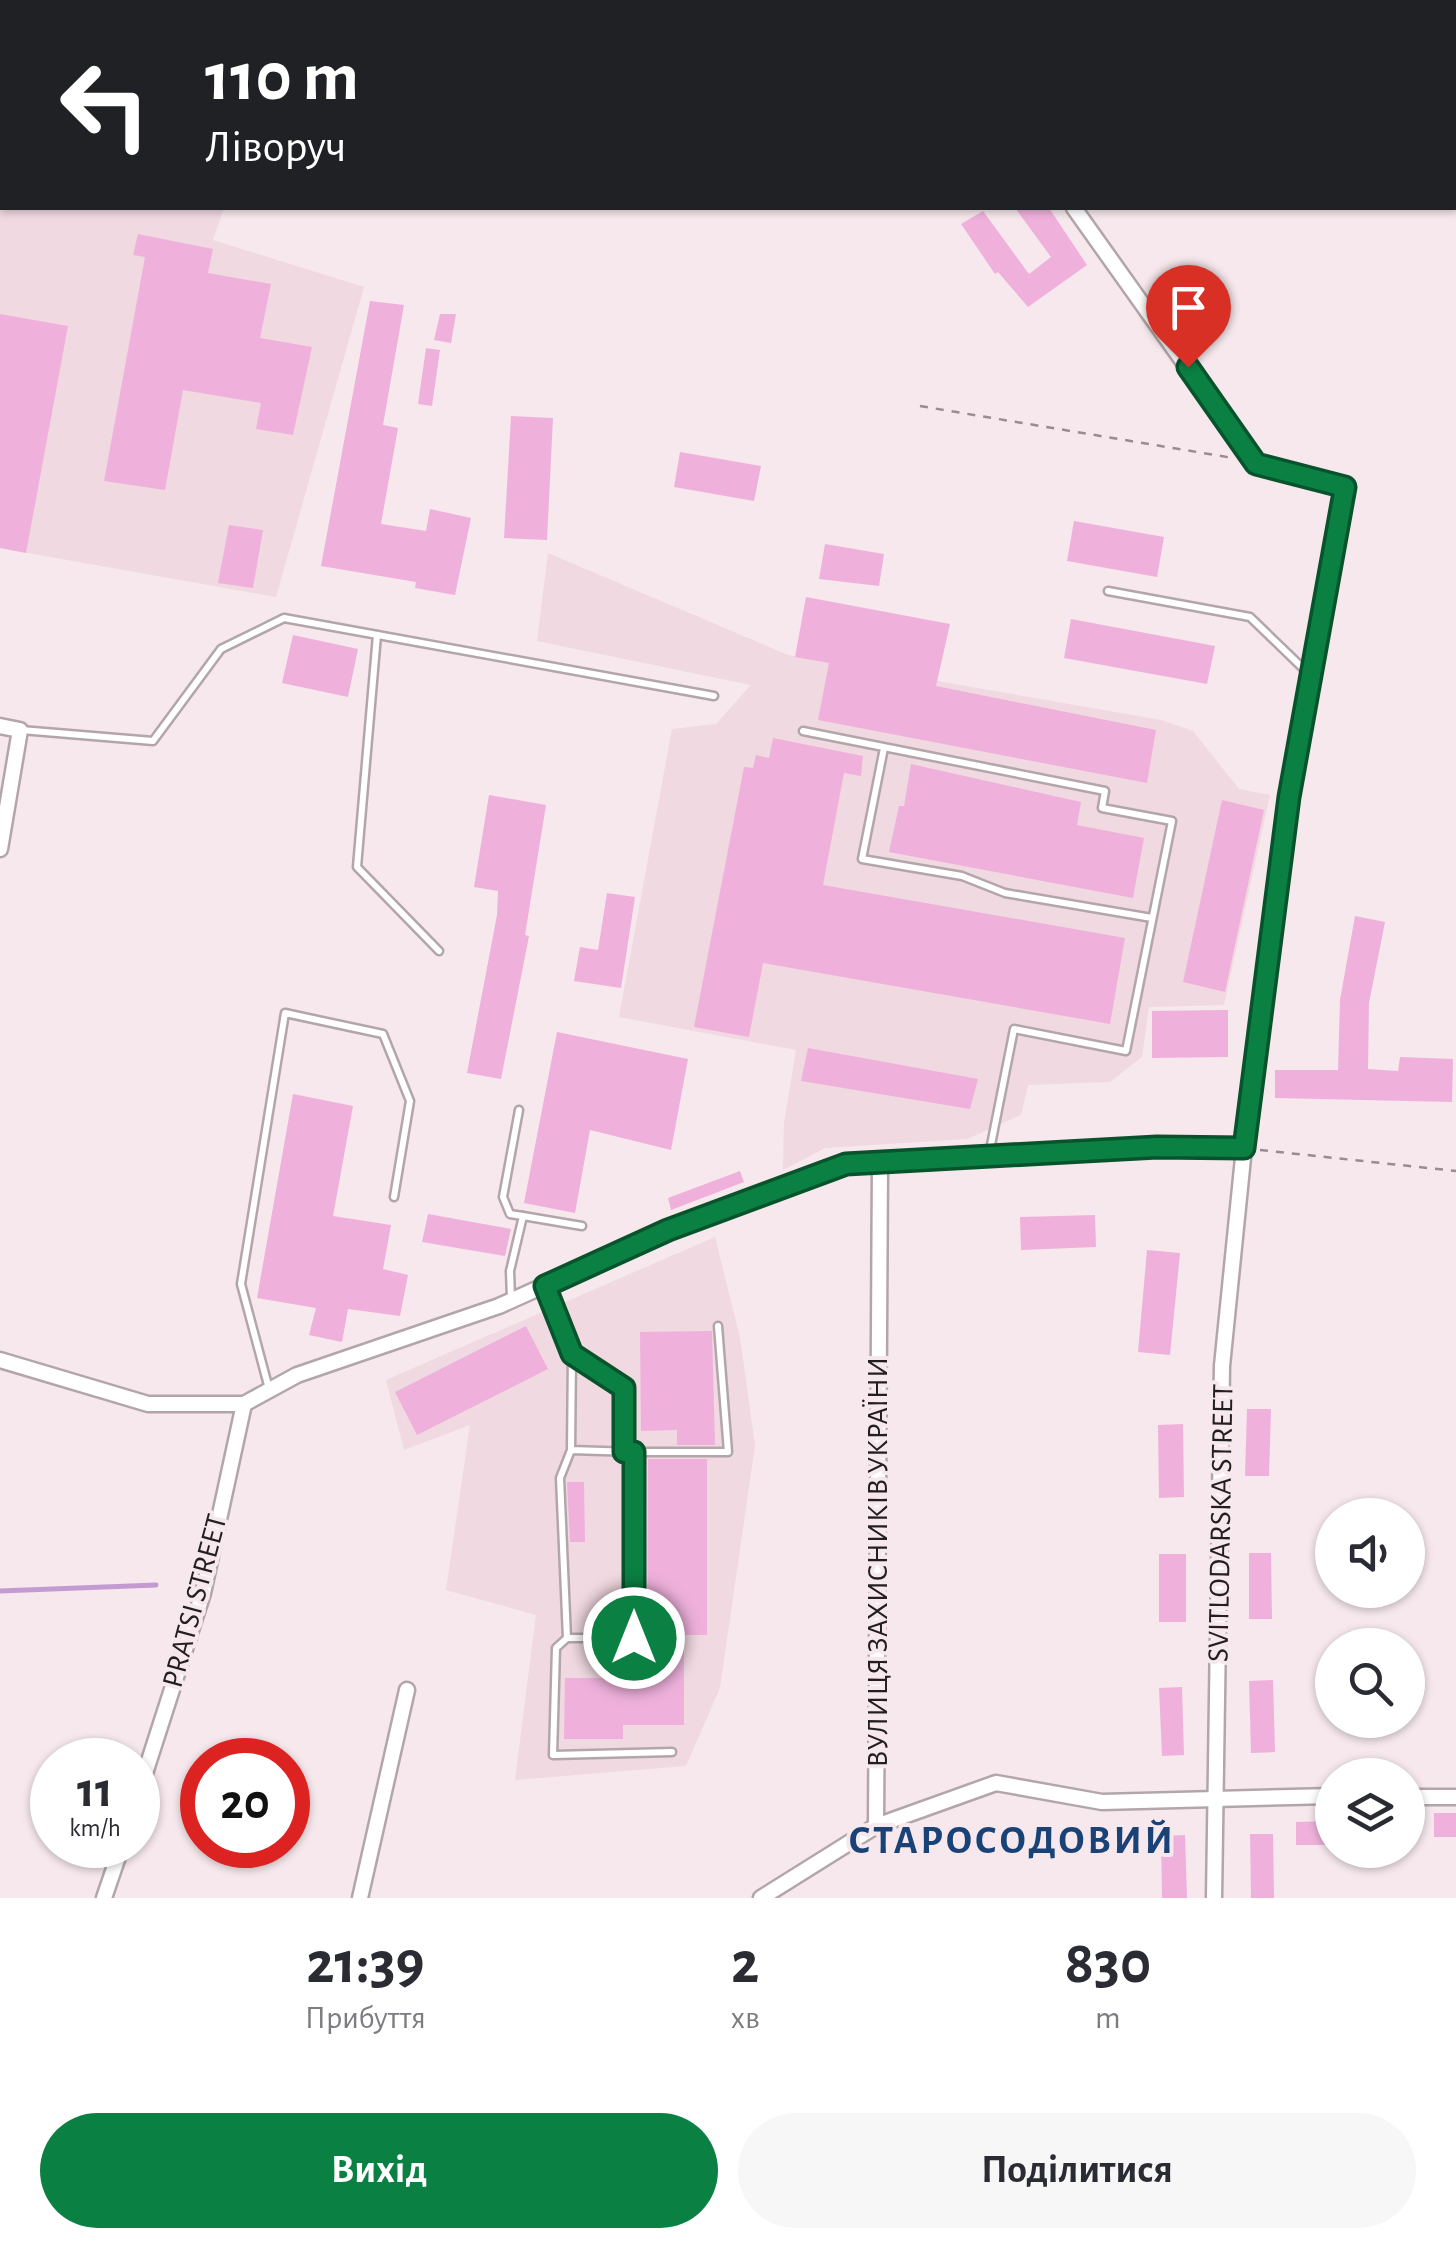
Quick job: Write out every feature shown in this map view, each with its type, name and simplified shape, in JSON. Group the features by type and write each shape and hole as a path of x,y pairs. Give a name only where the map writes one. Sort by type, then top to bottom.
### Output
{"street":[{"path":"1075,210 1254,462"},
{"name":"SVITLODARSKA STREET","path":"1214,1898 1222,1366 1244,1148 1289,797 1345,487 1254,462"},
{"path":"0,726 20,730 0,850"},
{"path":"0,1360 148,1404 244,1404 297,1375 511,1300 668,1230 846,1164 1157,1147 1244,1148"},
{"name":"ВУЛИЦЯ ЗАХИСНИКІВ УКРАЇНИ","path":"876,1826 880,1162"},
{"name":"PRATSI STREET","path":"156,1738 203,1592 244,1404"},
{"path":"360,1898 407,1690"},
{"path":"760,1898 876,1826 996,1783 1102,1802 1315,1796"},
{"path":"1425,1797 1456,1797"},
{"path":"104,1898 114,1868"}],"lane":[{"path":"1108,590 1250,616 1311,676"},
{"path":"20,730 153,741 222,649 284,618 714,696"},
{"path":"376,635 358,866 440,951"},
{"path":"803,731 1105,791 1102,808 1172,822 1126,1051 1014,1029 989,1156"},
{"path":"884,748 862,858 962,876 1005,893 1152,918"},
{"path":"269,1390 241,1284 286,1014 383,1034 410,1101 394,1197"},
{"path":"519,1110 503,1197 510,1214 582,1226"},
{"path":"511,1300 510,1272 522,1216"},
{"path":"545,1286 572,1354 571,1450 560,1478 567,1638"},
{"path":"571,1450 728,1452 718,1326"},
{"path":"572,1354 624,1388 624,1452"},
{"path":"634,1452 634,1638 567,1638 556,1648 553,1756 672,1752"}],"path":[{"path":"920,406 1254,462"},
{"path":"1244,1148 1456,1171"}],"shaded area":[{"path":"0,210 223,210 213,240 364,287 276,597 0,548"},
{"path":"548,553 788,655 1161,720 1193,731 1239,789 1270,795 1224,1005 1149,1007 1142,1057 1110,1082 1028,1085 1021,1115 967,1139 825,1148 783,1170 784,1123 796,1050 619,1017 672,729 716,724 751,685 537,641"},
{"path":"715,1237 740,1338 755,1445 720,1688 686,1766 515,1780 536,1615 446,1590 470,1425 404,1450 386,1380"}],"building":[{"path":"1016,210 1050,210 1087,265 1028,307 998,272 995,274 961,224 983,211 1029,274 1051,257"},
{"path":"138,234 213,249 208,273 271,284 260,338 312,347 293,435 256,429 261,403 183,390 165,490 104,481 145,257 133,255"},
{"path":"370,301 404,305 383,425 398,428 381,524 426,531 430,509 471,518 455,595 415,588 416,582 321,566"},
{"path":"0,314 68,326 26,553 0,548"},
{"path":"440,314 456,314 451,343 434,340"},
{"path":"426,348 440,350 432,406 418,404"},
{"path":"511,416 553,418 547,540 504,538"},
{"path":"680,452 761,466 754,501 674,487"},
{"path":"1074,521 1164,537 1157,577 1067,561"},
{"path":"229,525 263,530 253,588 218,583"},
{"path":"825,544 884,554 879,586 819,579"},
{"path":"806,597 950,624 936,686 1156,730 1147,783 818,720 829,663 795,657"},
{"path":"1071,619 1215,646 1207,684 1064,658"},
{"path":"293,635 358,649 348,697 282,683"},
{"path":"773,738 863,756 861,776 844,773 823,885 1125,938 1110,1024 763,963 749,1037 694,1027 744,767 753,768 756,755 769,758"},
{"path":"911,764 1081,802 1077,825 1144,838 1133,898 889,852 899,806 904,806"},
{"path":"489,795 546,805 525,935 529,936 501,1079 467,1073 497,915 498,891 474,887"},
{"path":"1222,800 1264,810 1225,992 1183,982"},
{"path":"607,893 635,897 621,988 574,981 580,947 598,950"},
{"path":"1355,916 1385,922 1369,1003 1368,1069 1398,1071 1400,1057 1453,1059 1452,1102 1275,1098 1275,1070 1338,1070 1340,1000"},
{"path":"1228,1010 1228,1057 1152,1058 1152,1011"},
{"path":"557,1032 688,1059 671,1150 590,1130 575,1213 524,1203"},
{"path":"808,1048 978,1079 970,1109 801,1081"},
{"path":"293,1094 353,1106 333,1216 391,1225 383,1269 408,1275 400,1316 348,1309 342,1342 309,1335 316,1308 257,1298"},
{"path":"740,1171 744,1182 671,1210 668,1198"},
{"path":"428,1214 511,1229 505,1256 422,1242"},
{"path":"1095,1215 1096,1247 1021,1250 1020,1217"},
{"path":"1147,1250 1180,1253 1170,1355 1138,1352"},
{"path":"526,1326 548,1369 417,1435 395,1392"},
{"path":"712,1331 715,1445 677,1445 677,1430 641,1431 640,1332"},
{"path":"1247,1409 1271,1409 1269,1476 1245,1476"},
{"path":"1183,1424 1184,1497 1159,1498 1158,1425"},
{"path":"648,1459 707,1459 707,1635 684,1635 684,1725 623,1725 623,1739 564,1739 565,1678 647,1678"},
{"path":"567,1482 584,1482 585,1542 570,1542"},
{"path":"1249,1553 1271,1553 1272,1619 1249,1619"},
{"path":"1159,1554 1186,1554 1186,1622 1159,1622"},
{"path":"1273,1680 1275,1752 1251,1753 1249,1681"},
{"path":"1182,1687 1184,1755 1162,1756 1159,1688"},
{"path":"1434,1813 1456,1813 1456,1837 1434,1837"},
{"path":"1315,1821 1315,1845 1296,1845 1296,1822"},
{"path":"1250,1834 1273,1834 1274,1898 1251,1898"},
{"path":"1185,1835 1187,1898 1162,1898 1161,1836"}],"waterway":[{"path":"0,1591 156,1585"}],"district":[{"name":"СТАРОСОДОВИЙ","path":"1012,1841"}],"route":[{"path":"634,1638 634,1452 624,1452 624,1388 572,1354 545,1286 668,1230 846,1164 1157,1147 1244,1148 1289,797 1345,487 1256,464 1188,367"}]}
